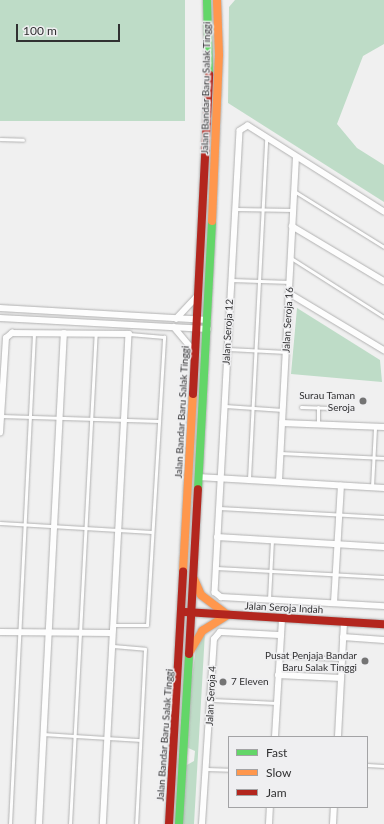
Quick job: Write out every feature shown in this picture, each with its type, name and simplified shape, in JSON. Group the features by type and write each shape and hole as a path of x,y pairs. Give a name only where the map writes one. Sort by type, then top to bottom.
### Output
{"main road":[{"name":"Jalan Bandar Baru Salak Tinggi","path":"169,824 186,612 196,324 209,64 207,0"},
{"name":"Jalan Bandar Baru Salak Tinggi","path":"179,824 187,658 186,612 192,568 208,325 219,55 217,0"},
{"path":"187,658 202,631 229,615 201,596 192,568"},
{"name":"Jalan Seroja Indah","path":"186,612 384,624"}],"street":[{"name":"Jalan Seroja 12","path":"269,599 221,596 215,592 240,131 248,126 296,158 384,212"},
{"name":"Jalan Seroja 16","path":"279,481 296,158"},
{"path":"292,226 384,281"},
{"path":"289,293 384,350"},
{"path":"176,318 198,295"},
{"path":"0,308 176,318 196,324 208,325"},
{"path":"0,318 174,327 196,324"},
{"path":"174,327 195,352"},
{"path":"0,433 2,362 6,338 12,333 129,334 126,420 111,646 103,824"},
{"path":"39,824 64,334"},
{"path":"282,423 384,427"},
{"path":"198,477 384,488"},
{"path":"334,603 341,486"},
{"path":"217,537 384,547"},
{"path":"269,599 384,606"},
{"path":"274,736 282,619"},
{"path":"338,736 344,621"},
{"path":"0,632 112,633"},
{"name":"Jalan Seroja 4","path":"202,824 216,635 281,634"},
{"path":"343,637 384,640"},
{"path":"278,675 341,678"},
{"path":"164,824 171,803"},
{"path":"269,824 270,808"},
{"path":"333,824 334,808"}],"lane":[{"path":"0,138 23,140"},
{"path":"249,479 266,138"},
{"path":"294,191 384,247"},
{"path":"235,209 293,210"},
{"path":"291,258 384,316"},
{"path":"231,280 290,282"},
{"path":"10,824 34,334"},
{"path":"70,824 77,736 96,334"},
{"path":"113,625 146,625 164,337 129,334"},
{"path":"228,349 286,352"},
{"path":"224,406 283,410"},
{"path":"301,407 338,408"},
{"path":"318,408 318,424"},
{"path":"0,416 159,421"},
{"path":"372,488 375,427"},
{"path":"280,453 384,458"},
{"path":"219,508 384,517"},
{"path":"0,523 152,532"},
{"path":"269,599 272,540"},
{"path":"216,568 384,577"},
{"path":"111,646 144,649 136,824"},
{"path":"280,656 342,659"},
{"path":"212,700 277,703"},
{"path":"44,734 140,740"},
{"path":"368,765 384,766"},
{"path":"206,769 228,770"}],"green space":[{"path":"0,0 185,0 185,121 0,121"},
{"path":"235,0 384,0 384,44 363,56 337,124 357,148 384,165 384,202 228,103 229,7"},
{"path":"297,308 380,360 382,382 291,374"},
{"path":"205,632 194,824 183,824 185,766 194,761 195,751 186,747 189,698 196,648"}],"traffic: fast":[{"path":"207,0 209,74"},
{"path":"198,489 212,221"},
{"path":"179,824 189,654"}],"traffic: slow":[{"path":"212,221 219,55 217,0"},
{"path":"183,571 193,394"},
{"path":"194,579 201,595 225,613"},
{"path":"189,653 202,631 228,615"}],"traffic: jam":[{"path":"193,394 209,74"},
{"path":"189,654 198,489"},
{"path":"169,824 183,571"},
{"path":"185,612 384,624"}],"place":[{"name":"Surau Taman Seroja","path":"363,401"},
{"name":"Pusat Penjaja Bandar Baru Salak Tinggi","path":"365,661"},
{"name":"7 Eleven","path":"223,682"}]}
